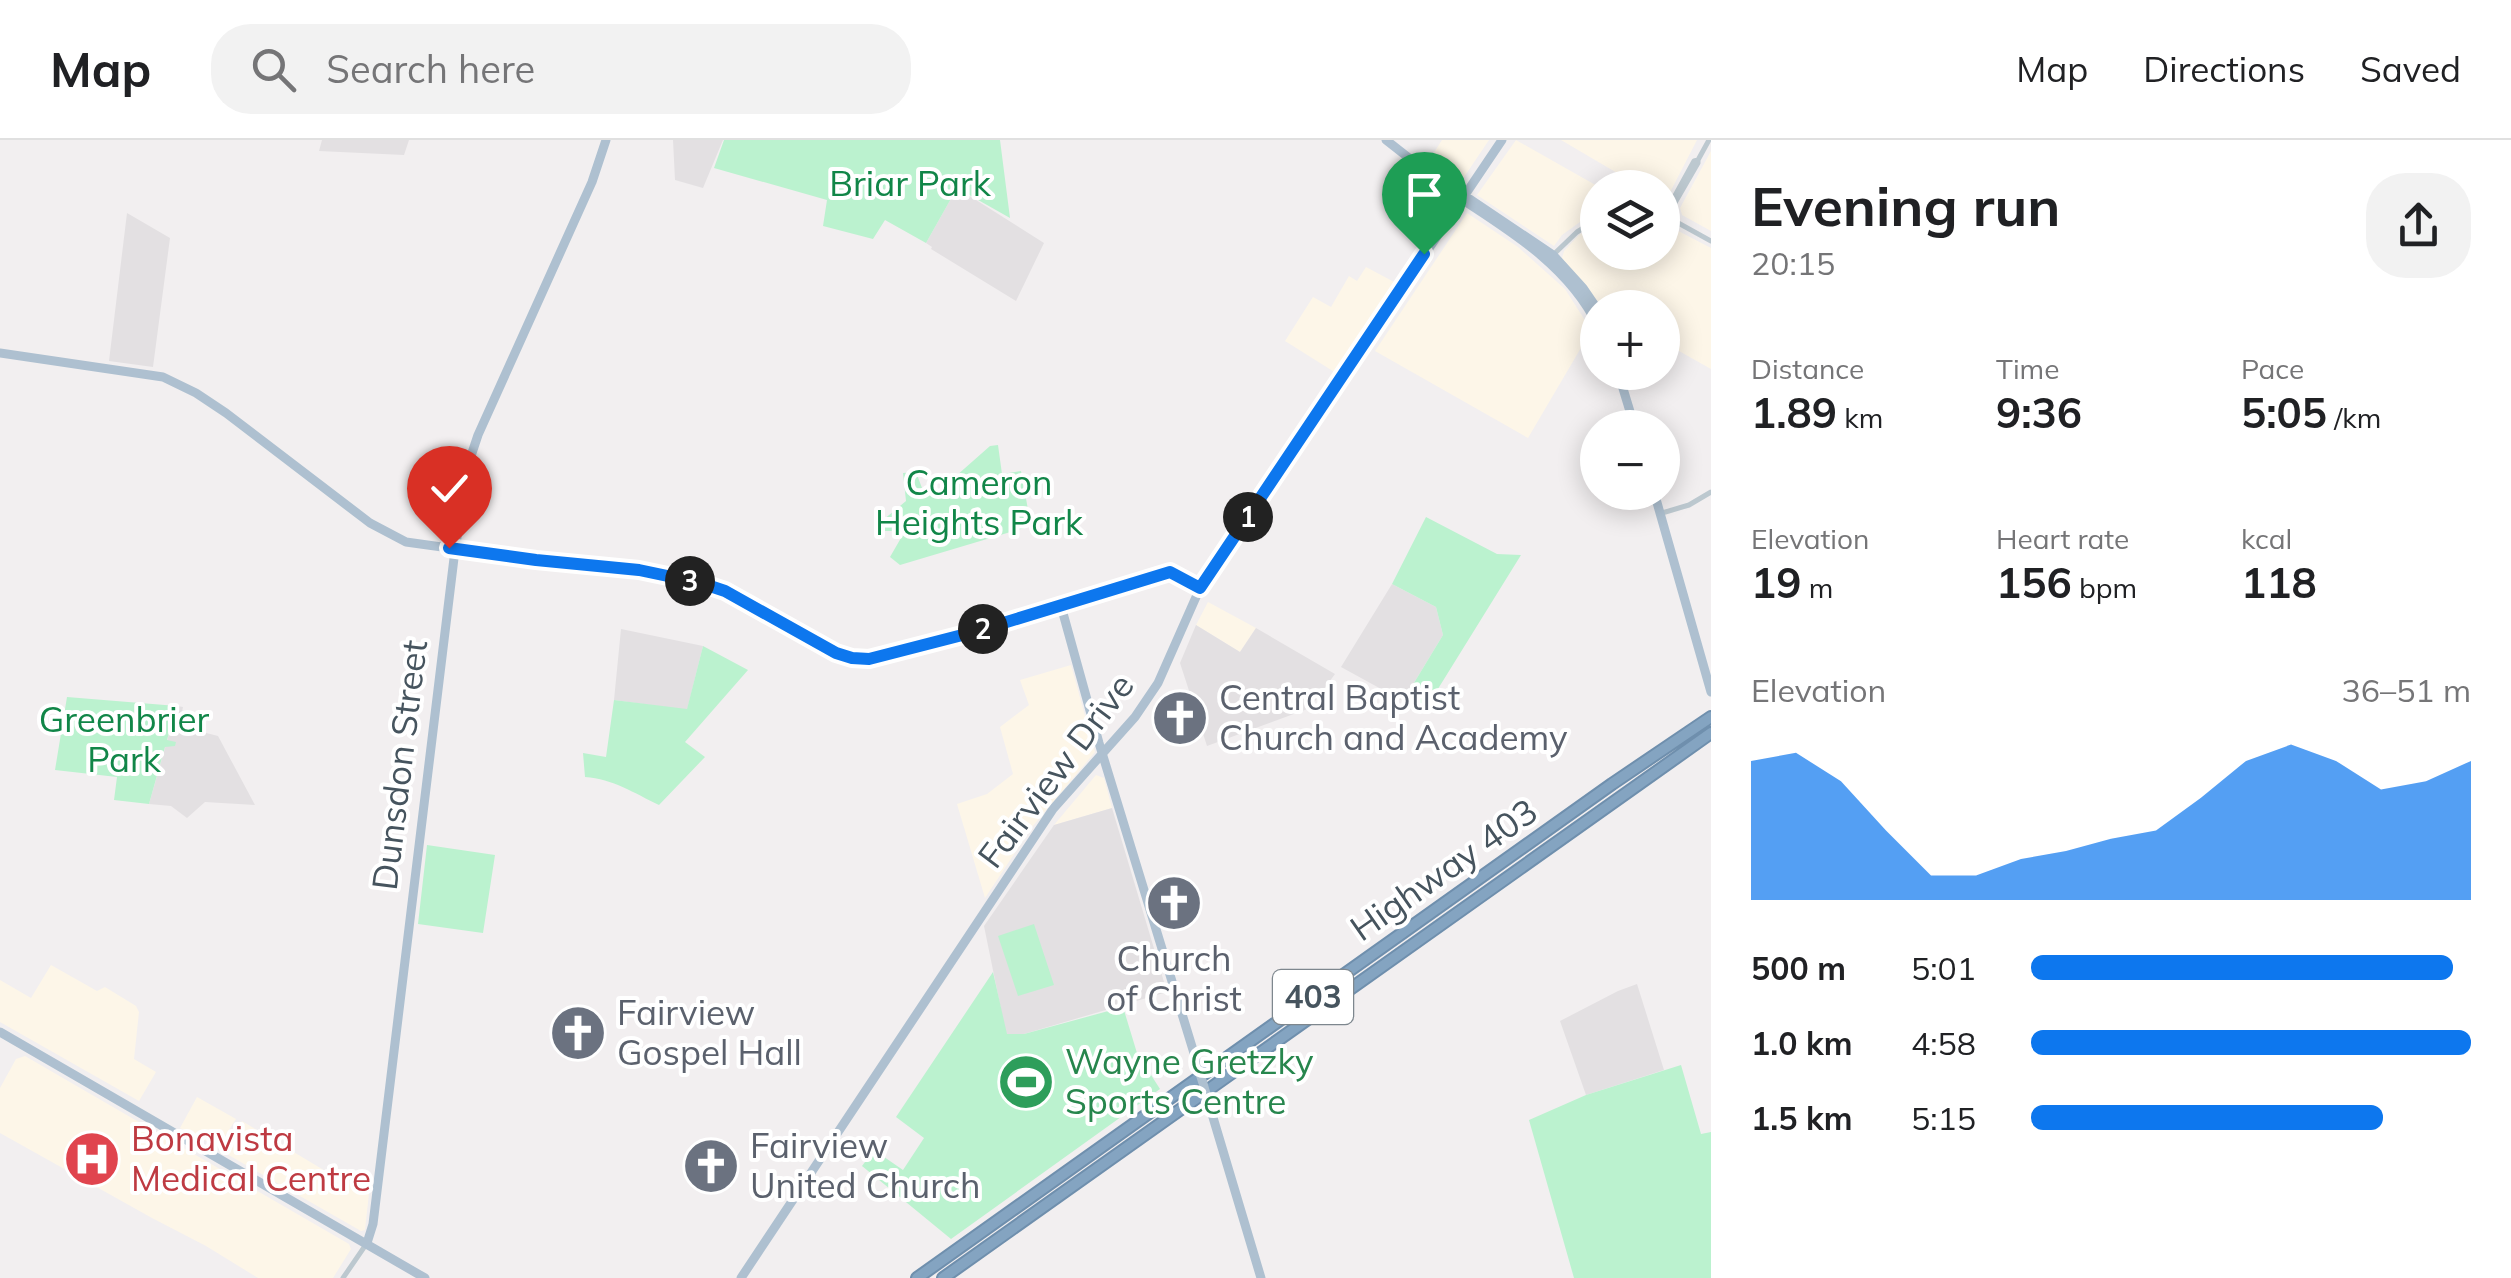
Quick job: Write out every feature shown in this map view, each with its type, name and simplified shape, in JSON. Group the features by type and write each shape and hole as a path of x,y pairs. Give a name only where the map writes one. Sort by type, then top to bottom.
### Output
{"highway":[{"name":"Highway 403","path":"917,1278 1711,717"},
{"name":"Highway 403","path":"943,1278 1711,733"}],"main road":[{"name":"Dunsdon Street","path":"366,1243 373,1224 418,838 470,462 478,435 592,182 606,140"},
{"path":"1386,140 1516,232 1584,290"},
{"name":"Fairview Drive","path":"741,1278 1053,809 1135,717 1158,683 1200,588 1502,140"},
{"path":"1550,258 1580,296"},
{"path":"0,353 162,377 226,413 370,522 406,542 639,570 701,583 725,591 836,653 852,658 886,655 1170,572 1200,588"},
{"path":"1659,510 1711,692"},
{"path":"1061,606 1261,1278"},
{"path":"0,1032 426,1278"}],"street":[{"path":"1680,198 1708,140"},
{"path":"1680,223 1711,241"},
{"path":"1550,258 1580,231"},
{"path":"1660,514 1689,505 1711,492"},
{"path":"343,1278 366,1243"}],"shaded area":[{"path":"322,140 409,140 404,155 319,151"},
{"path":"673,140 723,140 703,188 675,180"},
{"path":"1442,140 1489,140 1460,183 1428,162"},
{"path":"1516,140 1580,176 1580,222 1554,246 1477,195"},
{"path":"1561,140 1697,140 1680,173 1612,170"},
{"path":"1711,151 1711,231 1682,215 1680,208"},
{"path":"957,188 1044,243 1016,301 926,243"},
{"path":"127,213 170,238 153,367 109,361"},
{"path":"1467,213 1518,247 1565,289 1580,312 1580,350 1528,438 1375,351"},
{"path":"1680,232 1711,248 1711,369 1680,352 1680,290 1588,290 1562,258 1579,235 1580,270 1680,270"},
{"path":"1366,267 1396,283 1336,373 1285,341 1313,297 1331,307 1349,276 1357,281"},
{"path":"1392,584 1436,607 1443,635 1403,701 1341,667"},
{"path":"1208,602 1256,628 1240,652 1196,625"},
{"path":"1196,625 1240,652 1256,628 1335,674 1310,708 1207,746 1180,663"},
{"path":"621,629 703,646 687,710 614,700"},
{"path":"1071,665 1095,752 1032,827 985,898 957,804 987,794 1013,774 1000,727 1029,705 1020,680"},
{"path":"177,706 183,707 179,726 218,736 255,805 205,802 187,818 171,806 149,804"},
{"path":"1096,775 1104,778 1112,808 1054,825"},
{"path":"1112,808 1167,992 1024,1034 1006,1034 984,926 1054,825"},
{"path":"51,965 97,991 105,987 136,1006 139,1012 134,1059 156,1072 139,1101 0,1022 0,980 31,998"},
{"path":"1637,984 1664,1070 1586,1095 1560,1021"},
{"path":"25,1056 349,1244 351,1249 333,1278 258,1278 0,1133 0,1088 16,1059"},
{"path":"197,1097 236,1119 218,1147 180,1128"},
{"path":"242,1121 337,1178 370,1184 365,1230 225,1153"}],"green space":[{"name":"Briar Park","path":"724,140 1000,140 1010,218 957,188 926,243 885,220 873,239 823,226 827,200 714,168"},
{"name":"Cameron Heights Park","path":"998,445 1002,474 1021,471 1031,526 900,565 890,557 905,531 882,531 877,525 906,501 903,473 916,472 925,496 939,491 990,446"},
{"path":"1426,517 1497,554 1521,555 1423,713 1403,701 1443,635 1436,607 1392,584"},
{"path":"703,646 748,670 685,742 705,757 659,805 614,784 585,777 583,753 606,757 614,700 687,709"},
{"name":"Greenbrier Park","path":"67,697 177,706 167,740 176,742 175,746 165,747 149,804 114,800 117,777 55,770"},
{"path":"427,845 495,855 483,933 418,924"},
{"path":"1034,924 1054,985 1018,996 998,936"},
{"path":"993,972 1007,1034 1024,1034 1123,1007 1137,1053 1160,1089 951,1239 862,1166 874,1150 903,1170 924,1138 896,1117"},
{"path":"1681,1065 1701,1134 1711,1132 1711,1278 1574,1278 1529,1120 1586,1095"}],"place":[{"name":"Central Baptist Church and Academy","path":"1180,718"},
{"name":"Church of Christ","path":"1174,903"},
{"name":"Fairview Gospel Hall","path":"578,1033"},
{"name":"Wayne Gretzky Sports Centre","path":"1026,1082"},
{"name":"Bonavista Medical Centre","path":"92,1159"},
{"name":"Fairview United Church","path":"711,1166"}],"route":[{"path":"449,548 639,570 701,583 725,591 836,653 869,659 974,632 1170,572 1200,588 1424,254"}]}
